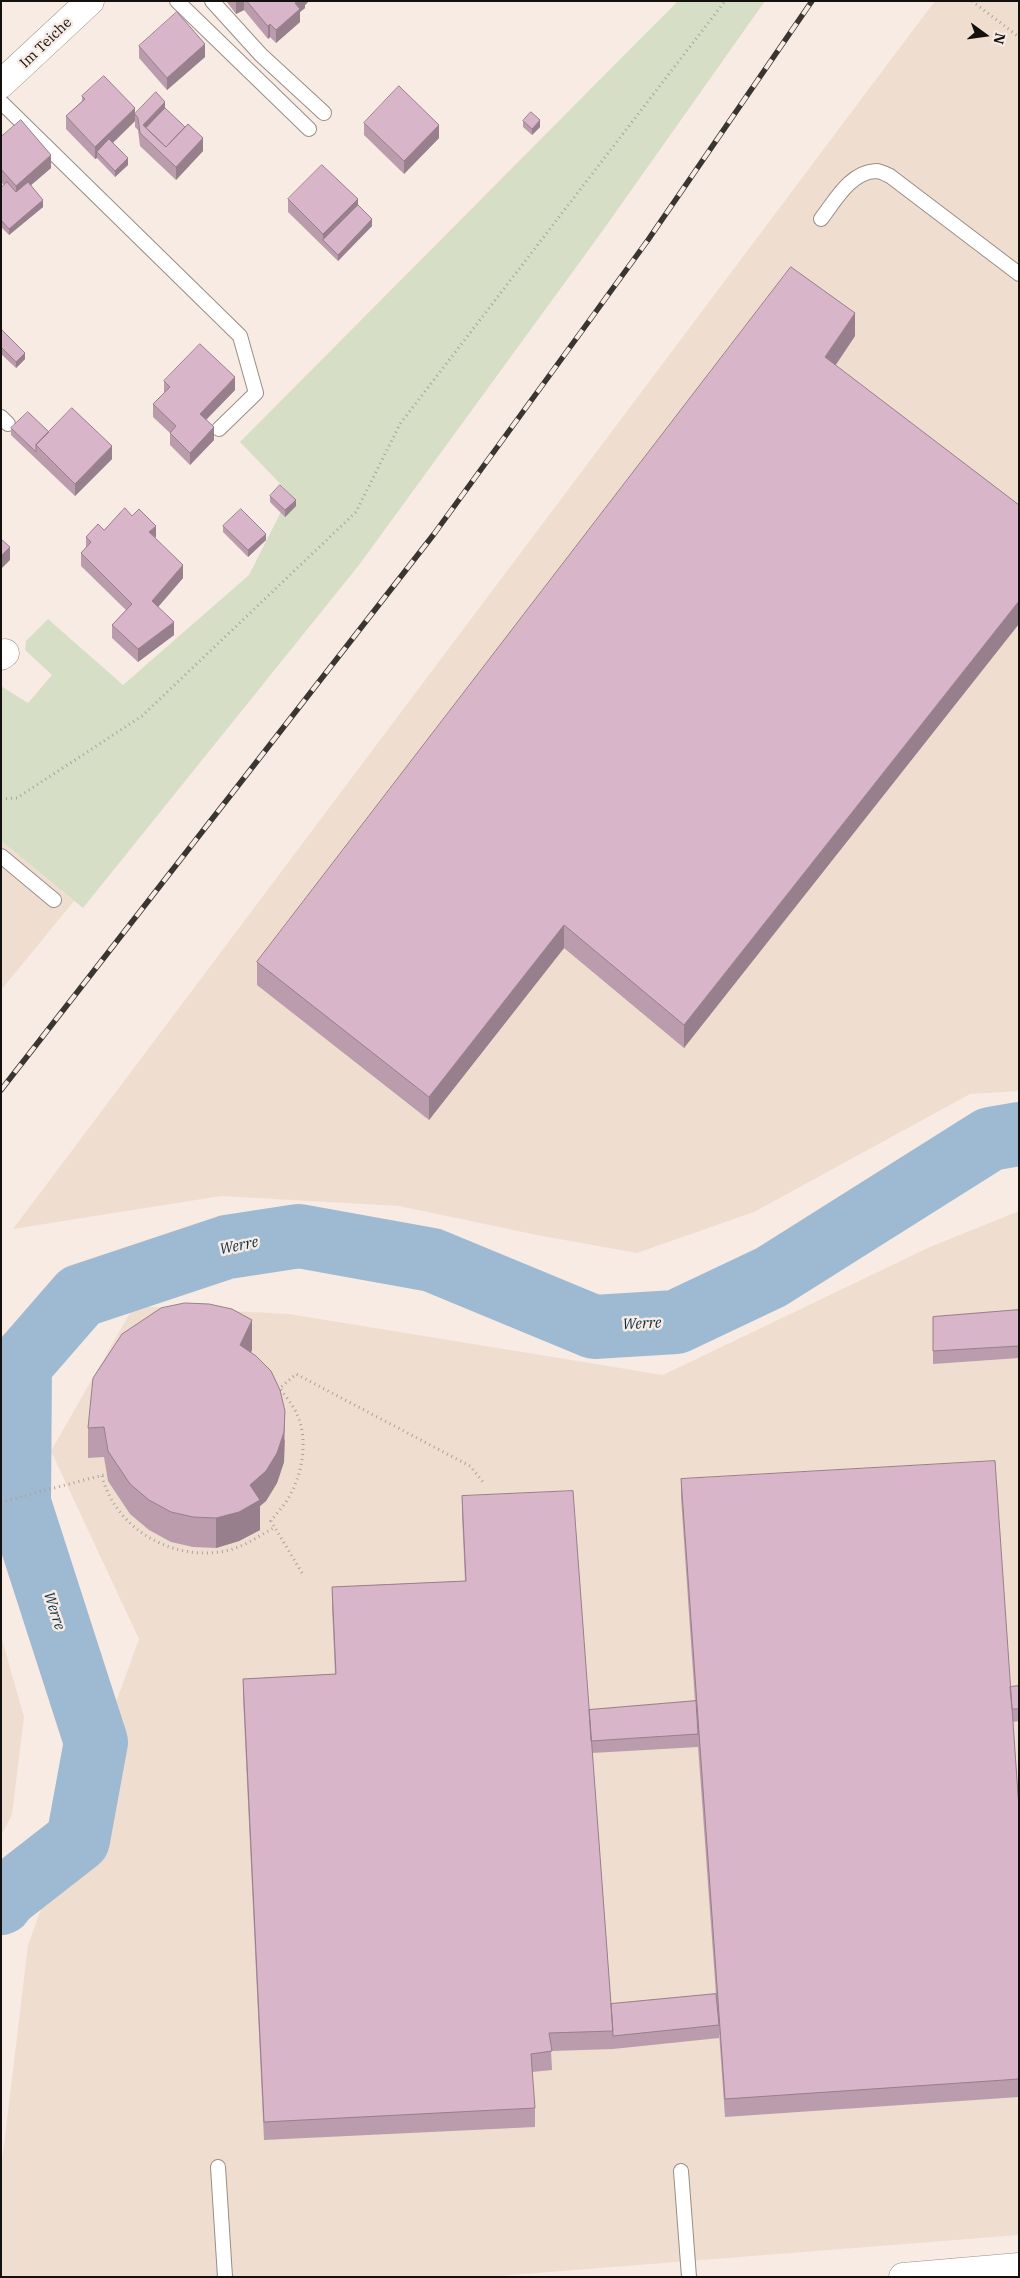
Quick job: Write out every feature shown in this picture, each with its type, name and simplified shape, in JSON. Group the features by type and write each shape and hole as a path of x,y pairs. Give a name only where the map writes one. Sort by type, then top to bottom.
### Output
{"main road":[{"name":"Im Teiche","path":"3,84 84,3"},
{"path":"903,2277 1019,2267"}],"lane":[{"path":"177,1 309,129"},
{"path":"212,1 261,56 324,113"},
{"path":"3,84 240,336 256,393 219,429"},
{"path":"821,219 850,182 862,174 877,171 890,176 1019,274"},
{"path":"1,856 54,900"},
{"path":"218,2167 225,2277"},
{"path":"681,2170 689,2277"}],"path":[{"path":"1,800 16,798 142,716 356,512 400,424 726,1"},
{"path":"972,1 1019,37"},
{"path":"302,1573 271,1520 288,1500 303,1456 302,1433 297,1413 280,1388 296,1374 470,1466 483,1482"},
{"path":"1,1502 107,1474"},
{"path":"102,1476 114,1505 129,1524 149,1537 176,1549 198,1554 221,1552 242,1546 275,1527"}],"shaded area":[{"path":"935,1 1019,1 1019,1091 970,1094 754,1212 637,1253 537,1235 399,1206 221,1196 13,1229"},
{"path":"1,841 74,901 1,990"},
{"path":"1019,1211 1019,2235 486,2277 1,2277 1,2170 28,1945 139,1639 51,1451 134,1306 289,1314 663,1375 930,1247"},
{"path":"1,1636 24,1717 12,1814 1,1836"}],"green space":[{"path":"678,1 765,1 601,233 359,565 83,908 1,841 1,686 28,703 52,675 25,650 26,641 48,619 123,685 249,575 290,494 240,442"}],"building":[{"path":"247,1 298,1 295,3 300,9 276,30 270,24 268,26"},
{"path":"177,12 205,44 167,78 139,46"},
{"path":"104,76 135,108 95,147 66,116 85,99 82,96"},
{"path":"399,86 439,125 404,161 364,123"},
{"path":"156,92 165,102 143,125 166,147 188,124 203,138 176,167 140,133 138,118 135,114"},
{"path":"165,108 185,127 166,147 146,128"},
{"path":"531,112 540,120 532,129 523,121"},
{"path":"21,120 51,155 16,186 1,169 1,137"},
{"path":"109,139 128,158 115,171 97,152"},
{"path":"322,165 358,199 323,234 288,199"},
{"path":"7,182 16,192 28,182 43,200 9,229 1,220 1,188"},
{"path":"358,205 372,219 338,255 323,240"},
{"path":"791,267 855,313 825,357 1019,505 1019,601 684,1025 564,925 429,1097 257,962"},
{"path":"2,330 25,353 16,362 1,347"},
{"path":"200,344 235,377 200,414 214,427 190,453 170,433 176,426 153,404 170,387 164,381"},
{"path":"72,408 112,446 75,484 36,445"},
{"path":"28,412 49,432 36,445 36,452 11,428"},
{"path":"280,485 296,500 285,510 270,496"},
{"path":"125,508 132,516 139,509 156,526 149,532 183,565 152,601 174,622 138,649 112,625 132,604 81,553 91,542 86,537 98,524 104,530"},
{"path":"241,509 266,534 248,550 223,526"},
{"path":"1,539 10,547 1,556"},
{"path":"185,1303 209,1304 232,1309 252,1320 240,1345 256,1356 271,1371 280,1390 285,1411 284,1432 277,1453 266,1471 250,1485 260,1500 239,1512 216,1518 193,1517 171,1512 149,1500 130,1484 108,1451 104,1427 88,1428 93,1378 122,1334 161,1308"},
{"path":"1019,1310 1019,1346 933,1351 933,1317"},
{"path":"995,1461 1019,1809 1019,2079 725,2099 681,1479"},
{"path":"573,1491 613,2031 549,2033 552,2051 531,2054 535,2108 264,2122 243,1679 336,1674 332,1587 466,1581 462,1496"},
{"path":"1019,1686 1019,1709 1012,1709 1010,1687"},
{"path":"696,1701 698,1734 591,1741 589,1710"},
{"path":"716,1994 719,2025 613,2036 611,2004"}],"waterway":[{"name":"Werre","path":"1,1903 5,1897 78,1840 96,1742 19,1503 20,1365 80,1296 227,1247 299,1236 432,1260 594,1327 676,1322 771,1277 990,1139 1019,1134"}],"railway":[{"path":"1,1090 434,534 648,240 812,1"}]}
